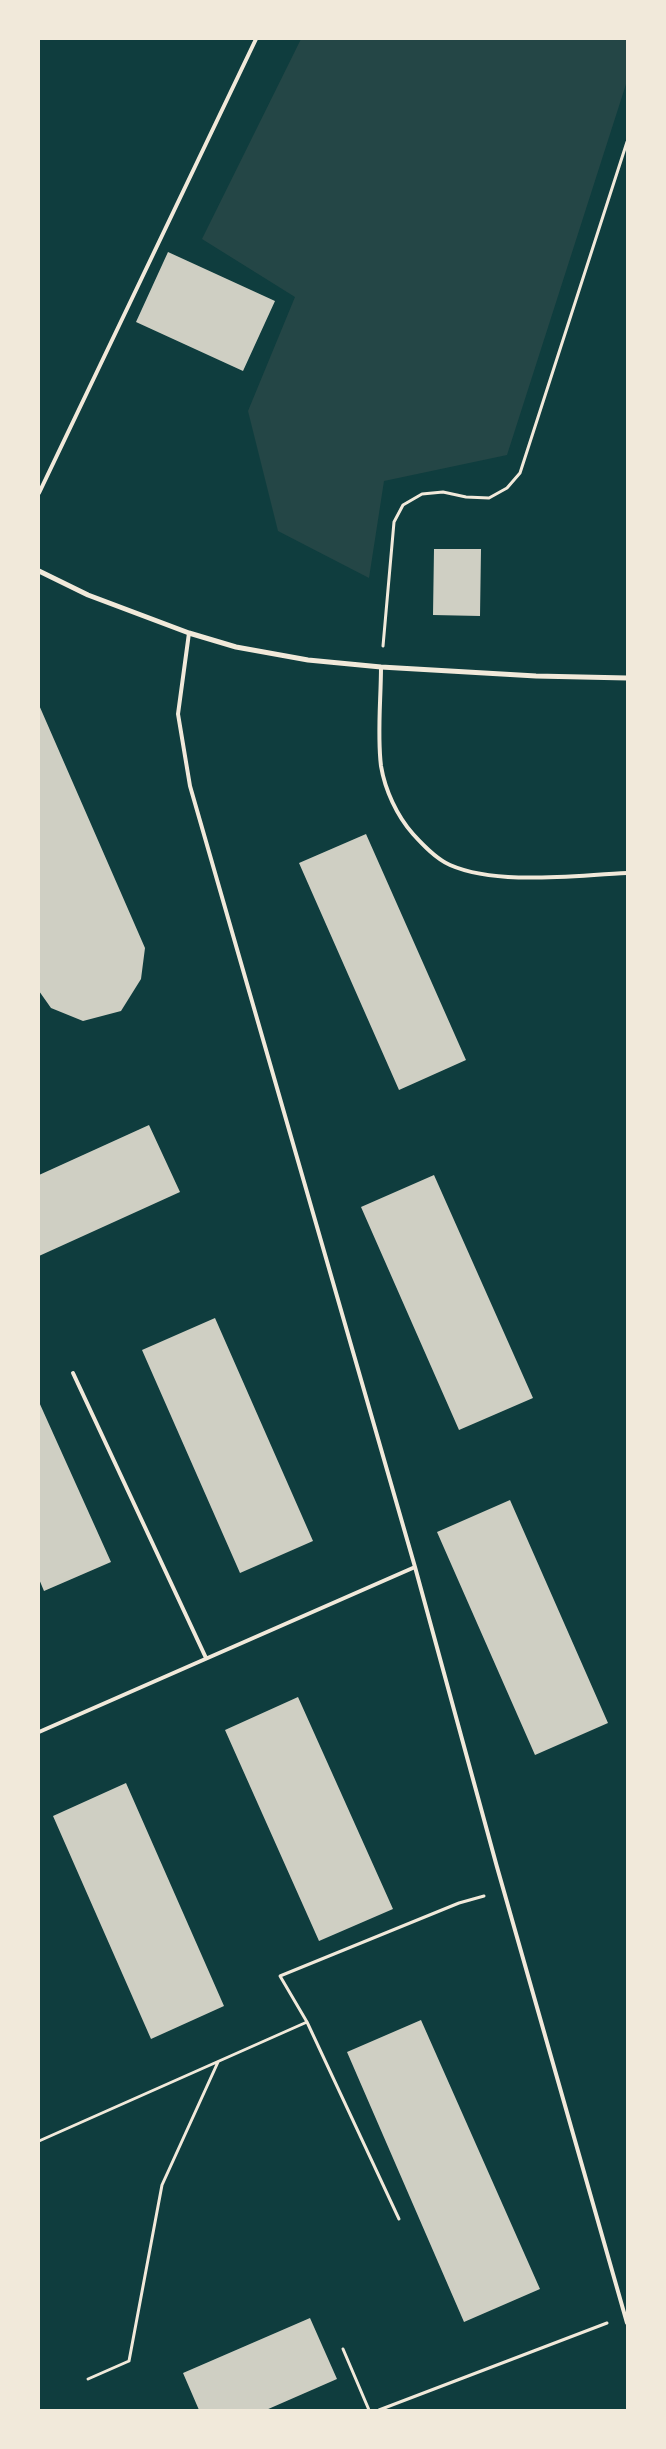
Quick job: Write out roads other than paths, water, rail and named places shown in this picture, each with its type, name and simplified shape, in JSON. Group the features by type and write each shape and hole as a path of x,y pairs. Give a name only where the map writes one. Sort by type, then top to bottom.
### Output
{"street":[{"path":"39,571 88,595 189,633 245,649 308,660 381,667 536,676 627,678"}],"lane":[{"path":"39,493 256,39"},
{"path":"189,633 178,714 190,786 415,1567 504,1891 627,2323"},
{"path":"381,667 381,766 390,798 404,824 425,846 449,865 478,875 511,877 627,873"},
{"path":"73,1373 206,1658"},
{"path":"39,1732 415,1567"}]}
